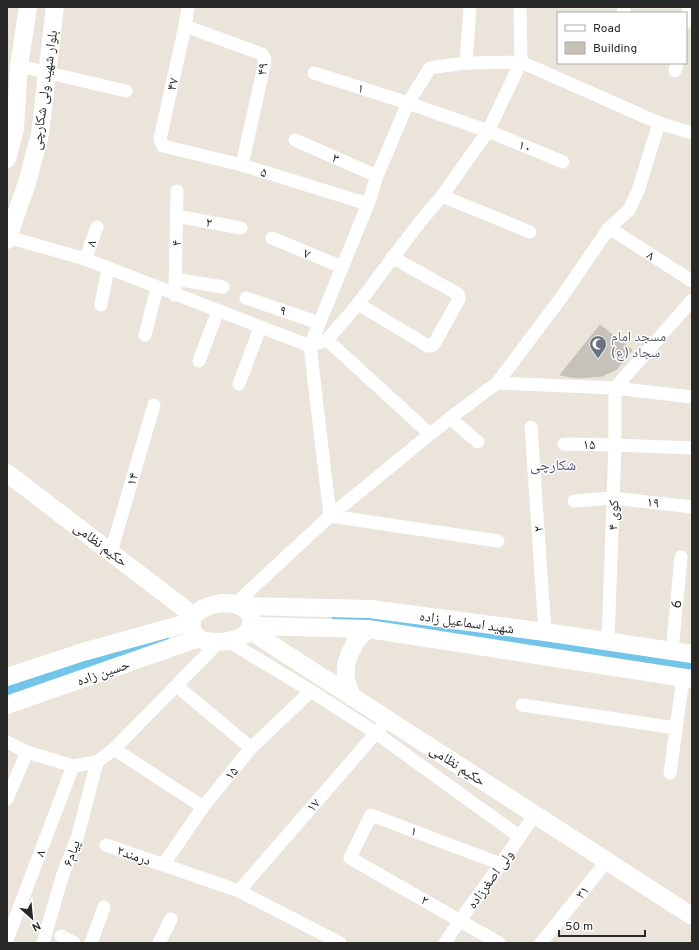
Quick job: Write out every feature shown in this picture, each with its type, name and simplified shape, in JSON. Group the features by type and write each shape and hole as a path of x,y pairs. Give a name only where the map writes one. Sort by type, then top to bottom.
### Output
{"main road":[{"name":"بلوار شهید ولی شکارچی","path":"8,239 27,183 40,134 55,7"},
{"path":"7,159 15,130 24,9"},
{"name":"حکیم نظامی","path":"7,473 111,552 193,619"},
{"path":"222,603 238,605 249,612 252,620 250,628 246,634 234,640 204,641 192,630 193,619 204,608 222,603"},
{"name":"شهید اسماعیل زاده","path":"238,605 370,609 545,632 692,654"},
{"name":"حسین زاده","path":"7,677 82,652 193,619"},
{"name":"حکیم نظامی","path":"250,628 352,697 692,916"},
{"name":"شهید اسماعیل زاده","path":"250,628 368,629 688,678"},
{"path":"352,697 346,681 346,665 356,641 368,629"},
{"name":"حسین زاده","path":"7,705 199,638"},
{"path":"667,899 692,899"}],"street":[{"name":"۴۷","path":"161,142 160,139 188,7"},
{"path":"466,63 470,7"},
{"path":"8,239 85,259 260,328 310,346 328,340 358,304 392,256 418,223 442,196 488,131 521,62 520,7"},
{"path":"687,17 689,7"},
{"name":"۴۹","path":"185,26 262,54 265,59 242,165"},
{"path":"330,516 310,346 368,204 377,176 408,103 430,68 435,66 466,63 521,62 659,123 692,133"},
{"path":"19,66 126,91"},
{"name":"۱","path":"314,73 408,103 488,131"},
{"path":"238,605 330,516 450,418 497,383 561,298 609,228 629,210 638,192 659,123"},
{"name":"۱۰","path":"488,131 563,162"},
{"name":"۳","path":"295,140 377,176"},
{"name":"۵","path":"161,142 163,146 242,165 368,204"},
{"name":"۴","path":"175,295 177,191"},
{"path":"442,196 530,232"},
{"name":"۲","path":"176,216 241,228"},
{"name":"۸","path":"85,259 97,227"},
{"name":"۸","path":"609,228 692,281"},
{"name":"۷","path":"272,238 342,267"},
{"path":"358,304 428,346 434,344 459,299 458,294 392,256"},
{"path":"101,305 108,268"},
{"path":"176,279 223,287"},
{"path":"145,335 157,288"},
{"name":"۹","path":"246,298 319,323"},
{"path":"615,388 692,300"},
{"path":"199,361 218,311"},
{"path":"239,384 260,328"},
{"path":"328,340 430,434"},
{"path":"497,383 615,388 692,397"},
{"name":"کوی ۴","path":"608,641 615,445 615,388"},
{"name":"۱۴","path":"111,552 154,405"},
{"path":"450,418 478,442"},
{"name":"۲","path":"531,427 545,632"},
{"name":"۱۵","path":"564,444 692,448"},
{"name":"۱۹","path":"574,501 613,498 692,507"},
{"path":"330,516 498,541"},
{"name":"6","path":"672,651 681,557"},
{"path":"7,742 27,752 73,766 97,762 114,749 224,641 311,691 376,733 520,836"},
{"path":"670,773 676,728 688,678"},
{"path":"177,686 252,748"},
{"name":"۱۵","path":"163,865 203,807 252,748 311,691"},
{"path":"522,705 676,728"},
{"name":"۱۷","path":"239,891 376,733 386,719"},
{"path":"114,749 203,807"},
{"path":"7,799 27,752"},
{"name":"۶پیام","path":"43,943 62,877 78,835 97,762"},
{"name":"۸","path":"7,940 73,766"},
{"name":"ولی اصغرزاده","path":"445,943 535,814"},
{"name":"۱","path":"350,858 371,815 501,864"},
{"name":"درمند۲","path":"106,845 239,891 340,943"},
{"name":"۲","path":"350,858 499,943"},
{"name":"۳۱","path":"541,943 607,861"},
{"path":"91,943 104,907"},
{"path":"159,943 171,919"},
{"path":"61,936 74,943"}],"building":[{"name":"مسجد امام سجاد (ع)","path":"600,325 632,350 617,369 602,376 578,378 560,375"}],"waterway":[{"path":"337,615 692,667"},
{"path":"7,691 163,638"}],"place":[{"name":"مسجد امام سجاد (ع)","path":"598,359"}],"district":[{"name":"شکارچی","path":"553,465"}]}
